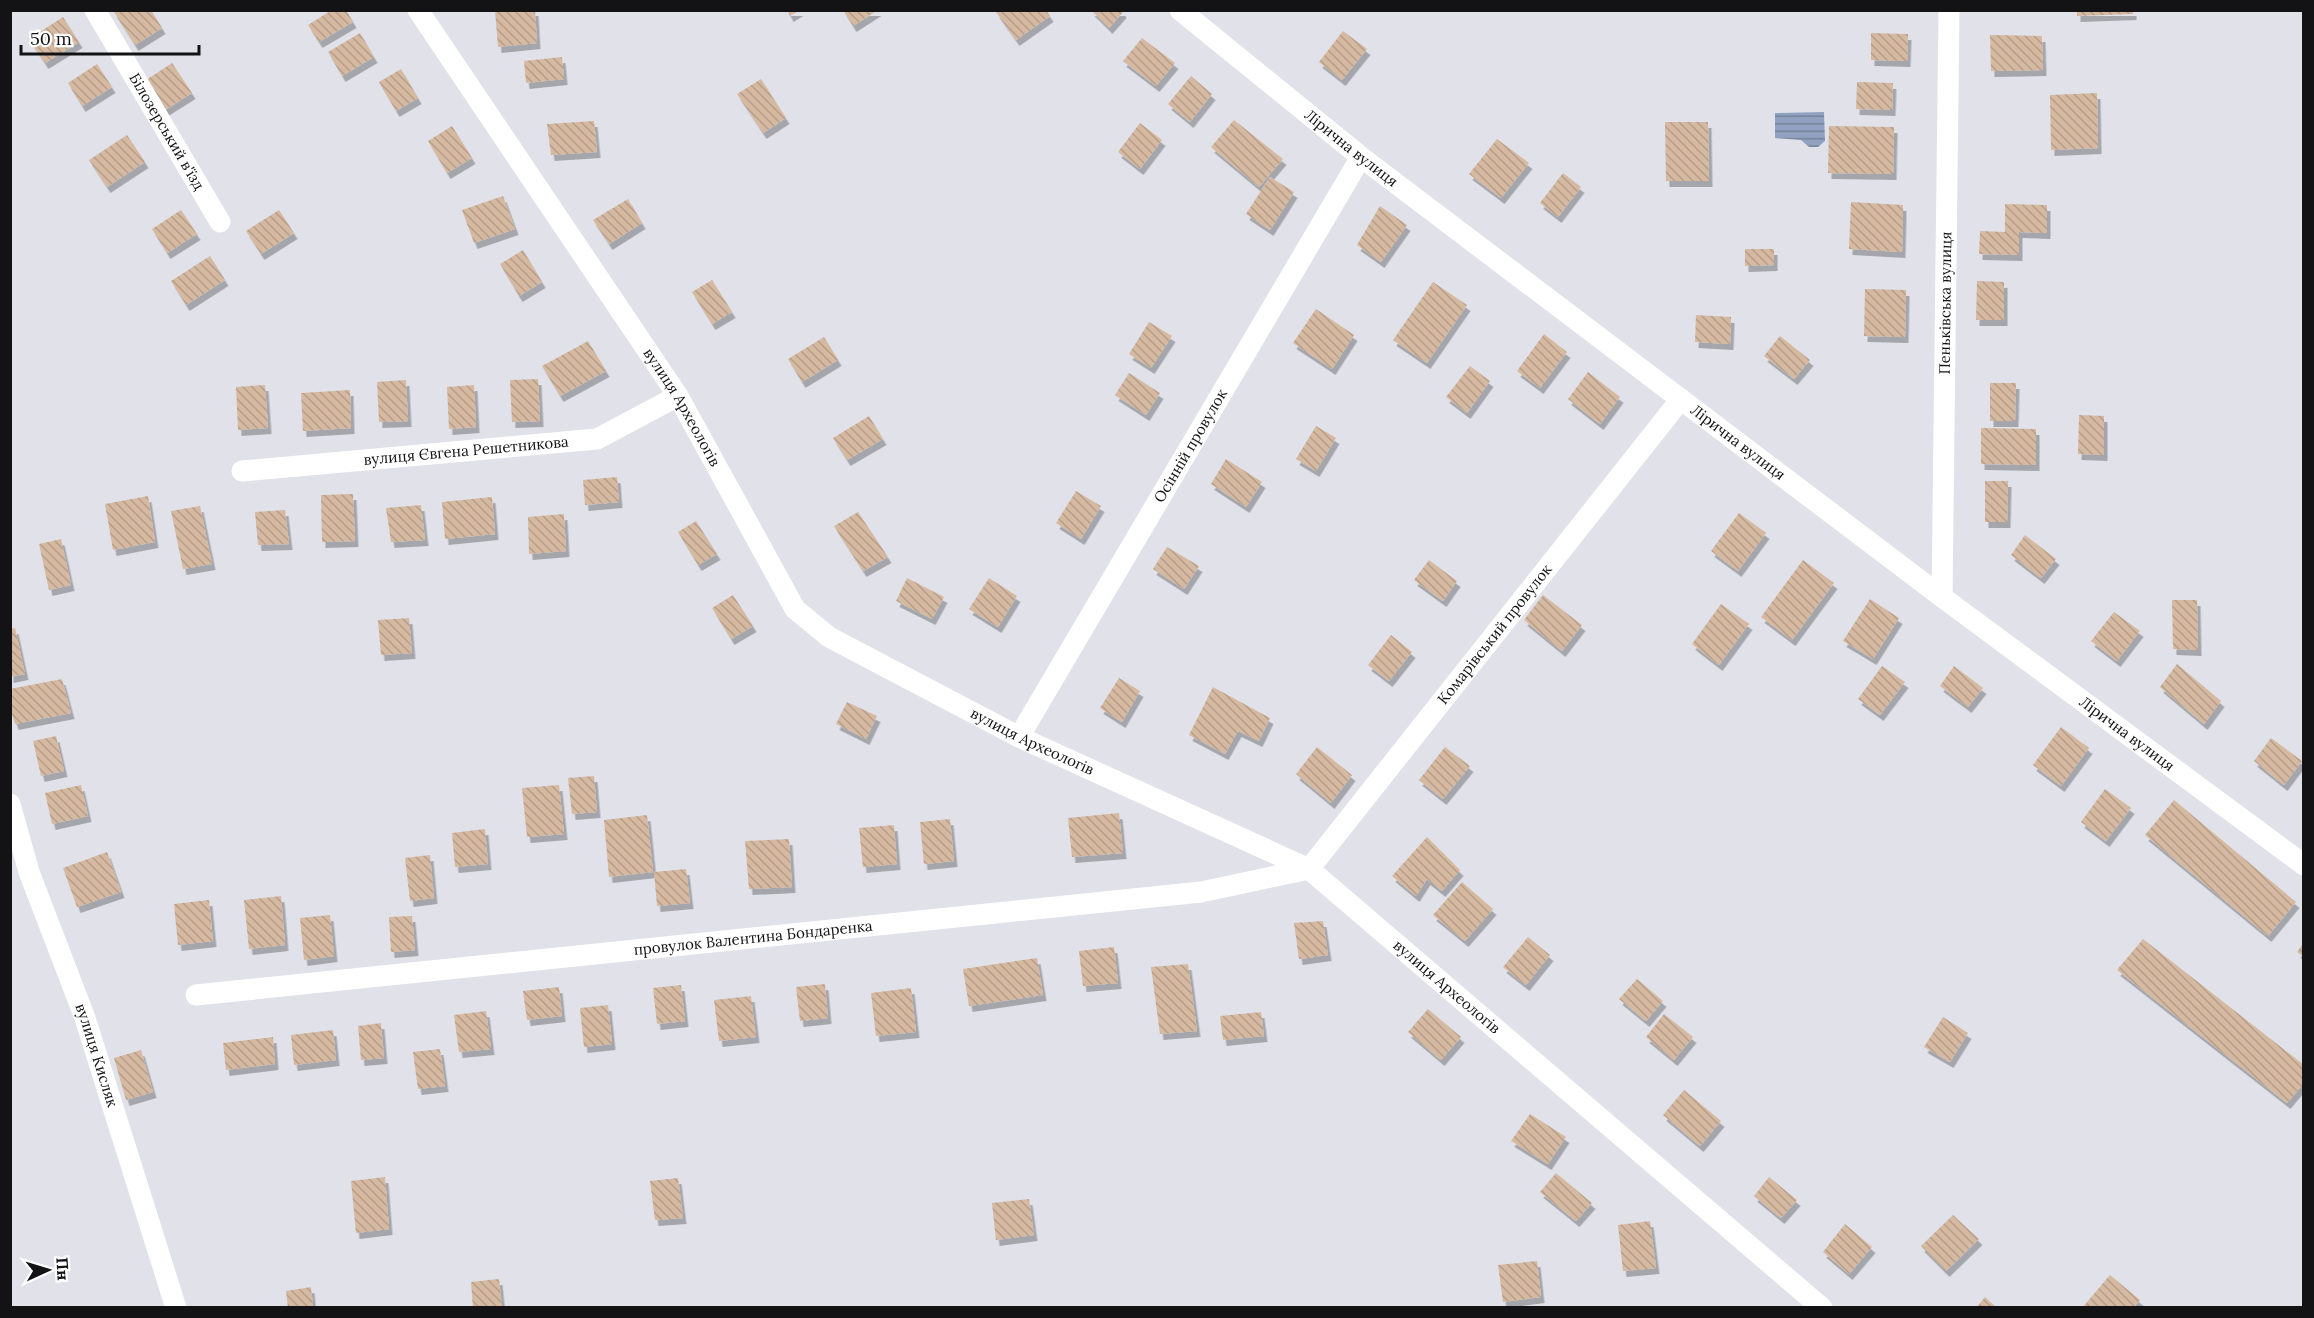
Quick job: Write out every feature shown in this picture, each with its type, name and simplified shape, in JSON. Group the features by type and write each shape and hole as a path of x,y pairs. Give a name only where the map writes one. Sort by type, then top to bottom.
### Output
{"street":[{"name":"Білозерський в'їзд","path":"95,10 220,222"},
{"name":"вулиця Археологів","path":"418,10 678,396 795,609 828,637 1019,737 1309,869 1822,1308"},
{"name":"Лірична вулиця","path":"1180,10 1361,157 1942,597 2304,865"},
{"name":"Пеньківська вулиця","path":"1942,597 1949,10"},
{"name":"Осінній провулок","path":"1019,737 1361,157"},
{"name":"вулиця Євгена Решетникова","path":"242,471 597,439 678,396"},
{"name":"Комарівський провулок","path":"1309,869 1681,399"},
{"name":"вулиця Кисляк","path":"10,804 29,872 85,1018 176,1308"},
{"name":"провулок Валентина Бондаренка","path":"196,994 1189,893 1309,869"}],"water":[{"path":"1824,112 1825,141 1818,147 1809,147 1801,140 1775,138 1775,113"}],"building":[{"path":"115,10 151,10 162,28 135,45 114,12"},
{"path":"332,10 346,10 353,22 319,42 308,25"},
{"path":"495,10 535,10 537,43 498,47"},
{"path":"787,10 800,10 790,16"},
{"path":"843,10 878,10 853,26"},
{"path":"999,10 1046,10 1050,16 1016,40 996,12"},
{"path":"1091,10 1122,10 1123,12 1109,28"},
{"path":"2077,10 2133,10 2133,14 2077,16"},
{"path":"63,17 79,42 45,63 29,39"},
{"path":"1343,31 1367,49 1342,80 1319,62"},
{"path":"360,33 374,57 342,76 328,52"},
{"path":"1871,33 1908,34 1907,61 1871,60"},
{"path":"1990,35 2042,36 2043,70 1991,71"},
{"path":"1142,38 1175,63 1156,86 1123,61"},
{"path":"562,57 564,79 526,83 524,61"},
{"path":"172,63 192,93 165,110 146,80"},
{"path":"97,64 112,87 82,106 68,83"},
{"path":"401,69 418,98 396,111 379,82"},
{"path":"1191,76 1212,94 1190,122 1168,104"},
{"path":"761,79 786,118 763,133 737,94"},
{"path":"1857,82 1893,83 1892,110 1856,109"},
{"path":"2097,93 2098,148 2051,150 2050,95"},
{"path":"1234,120 1283,159 1259,187 1211,147"},
{"path":"594,121 597,152 551,155 547,124"},
{"path":"1665,122 1708,122 1709,181 1666,181"},
{"path":"1140,123 1162,140 1140,169 1118,152"},
{"path":"452,126 472,158 447,173 428,141"},
{"path":"1829,126 1894,127 1893,174 1828,173"},
{"path":"127,135 145,162 107,187 89,160"},
{"path":"1497,139 1529,163 1501,198 1469,174"},
{"path":"1563,173 1581,187 1558,217 1540,203"},
{"path":"1270,177 1294,192 1270,230 1246,214"},
{"path":"503,196 515,229 474,243 462,210"},
{"path":"628,199 642,223 609,244 593,220"},
{"path":"1851,202 1903,205 1902,252 1849,249"},
{"path":"2005,204 2047,205 2047,233 2019,232 2019,255 1979,254 1980,231 2005,232"},
{"path":"1380,206 1407,225 1381,262 1357,245"},
{"path":"181,210 197,234 167,253 152,229"},
{"path":"279,210 294,233 261,254 246,231"},
{"path":"1745,249 1774,249 1774,265 1745,266"},
{"path":"523,250 542,282 519,296 500,264"},
{"path":"210,256 225,280 186,305 171,281"},
{"path":"712,280 732,312 712,324 692,292"},
{"path":"1977,281 2004,282 2004,320 1976,320"},
{"path":"1433,282 1467,305 1427,363 1393,340"},
{"path":"1865,289 1906,290 1905,337 1864,336"},
{"path":"1316,309 1354,335 1332,369 1293,343"},
{"path":"1696,315 1731,317 1730,344 1695,342"},
{"path":"1149,322 1172,336 1151,368 1129,354"},
{"path":"1544,334 1567,352 1540,388 1517,371"},
{"path":"1780,336 1810,360 1794,379 1764,356"},
{"path":"824,337 838,360 802,382 788,359"},
{"path":"588,341 606,371 560,396 542,366"},
{"path":"1470,366 1490,381 1467,413 1446,397"},
{"path":"1588,372 1620,397 1600,424 1568,399"},
{"path":"1129,373 1160,393 1146,415 1115,395"},
{"path":"538,379 540,421 512,422 510,380"},
{"path":"406,380 408,421 379,422 377,382"},
{"path":"1990,383 2016,383 2015,421 1990,421"},
{"path":"265,385 268,428 238,430 236,387"},
{"path":"474,385 476,427 449,429 447,387"},
{"path":"350,390 351,428 303,431 301,393"},
{"path":"2079,415 2104,416 2104,455 2078,454"},
{"path":"869,416 883,439 847,460 833,438"},
{"path":"1316,426 1336,438 1316,471 1296,459"},
{"path":"1981,428 2036,429 2036,465 1981,464"},
{"path":"1226,459 1262,482 1246,507 1211,484"},
{"path":"617,477 619,502 585,505 583,480"},
{"path":"1985,481 2008,481 2007,522 1985,522"},
{"path":"1076,491 1101,506 1081,539 1056,523"},
{"path":"353,494 355,541 322,542 321,495"},
{"path":"148,496 155,542 113,550 105,504"},
{"path":"492,497 495,534 445,539 442,502"},
{"path":"421,505 425,540 391,542 386,508"},
{"path":"200,506 212,564 183,569 171,511"},
{"path":"285,510 289,544 258,545 255,512"},
{"path":"858,512 888,557 863,571 834,526"},
{"path":"1739,513 1766,533 1738,571 1711,551"},
{"path":"564,514 566,551 529,554 528,517"},
{"path":"696,521 717,554 698,565 678,532"},
{"path":"2025,535 2056,559 2041,578 2011,555"},
{"path":"61,539 71,585 49,590 39,544"},
{"path":"1167,547 1199,566 1184,589 1153,569"},
{"path":"1429,560 1457,581 1443,601 1414,580"},
{"path":"1803,560 1834,583 1792,640 1761,617"},
{"path":"907,578 944,597 932,619 896,601"},
{"path":"989,578 1017,596 998,627 969,609"},
{"path":"733,595 753,626 731,639 712,608"},
{"path":"1543,595 1582,625 1562,651 1524,620"},
{"path":"1870,599 1899,618 1873,659 1843,641"},
{"path":"2172,600 2197,600 2198,650 2173,649"},
{"path":"1721,604 1749,624 1719,665 1692,644"},
{"path":"2114,612 2140,631 2117,661 2091,641"},
{"path":"409,618 412,653 381,655 378,620"},
{"path":"15,628 25,674 10,677 10,629"},
{"path":"1391,635 1412,652 1389,681 1368,665"},
{"path":"2177,664 2221,701 2204,724 2160,687"},
{"path":"1882,666 1905,682 1880,715 1858,699"},
{"path":"1954,666 1983,688 1968,707 1940,686"},
{"path":"1119,678 1140,691 1122,722 1100,708"},
{"path":"62,679 71,713 15,724 10,708 10,689"},
{"path":"1213,687 1270,718 1259,741 1238,731 1225,754 1189,735"},
{"path":"847,702 877,716 866,739 836,724"},
{"path":"2061,727 2089,748 2061,786 2033,765"},
{"path":"56,736 64,771 41,776 33,741"},
{"path":"2271,738 2302,761 2284,785 2254,761"},
{"path":"1317,747 1352,775 1331,803 1296,774"},
{"path":"1445,747 1470,766 1443,799 1419,780"},
{"path":"594,776 597,812 572,814 568,778"},
{"path":"81,785 88,816 52,824 45,793"},
{"path":"559,785 564,834 527,837 522,788"},
{"path":"2105,789 2131,808 2106,841 2081,822"},
{"path":"2174,800 2296,902 2268,936 2145,835"},
{"path":"1119,813 1123,853 1072,857 1068,818"},
{"path":"647,815 653,872 609,877 604,820"},
{"path":"950,819 954,861 924,864 920,822"},
{"path":"894,825 897,864 863,867 859,828"},
{"path":"485,829 488,864 455,867 452,833"},
{"path":"1427,837 1460,870 1442,891 1427,879 1416,896 1392,876"},
{"path":"789,839 792,887 749,889 745,841"},
{"path":"107,852 121,892 77,907 63,868"},
{"path":"430,855 434,898 410,901 405,858"},
{"path":"686,869 690,903 657,906 654,872"},
{"path":"1462,882 1493,909 1465,941 1433,915"},
{"path":"281,896 285,945 249,949 244,900"},
{"path":"209,900 213,941 178,945 174,904"},
{"path":"330,915 334,956 304,960 300,918"},
{"path":"412,916 415,950 391,952 389,917"},
{"path":"1323,921 1328,955 1299,959 1294,923"},
{"path":"1528,937 1550,955 1526,985 1503,967"},
{"path":"2143,939 2304,1065 2304,1083 2287,1103 2117,970"},
{"path":"2304,942 2304,957 2297,952"},
{"path":"1114,947 1118,983 1083,986 1079,951"},
{"path":"1037,958 1043,995 969,1006 963,969"},
{"path":"1188,964 1197,1031 1160,1034 1151,967"},
{"path":"1637,979 1663,1001 1646,1021 1619,999"},
{"path":"825,984 828,1018 800,1021 796,987"},
{"path":"681,985 685,1021 657,1024 653,988"},
{"path":"559,987 562,1016 527,1020 523,991"},
{"path":"911,988 916,1032 876,1036 871,993"},
{"path":"751,996 756,1037 719,1041 714,1000"},
{"path":"608,1005 612,1044 584,1047 580,1008"},
{"path":"1428,1009 1461,1037 1441,1060 1408,1032"},
{"path":"486,1011 491,1049 459,1052 454,1015"},
{"path":"1261,1012 1264,1036 1223,1040 1220,1016"},
{"path":"1664,1014 1693,1037 1674,1060 1646,1037"},
{"path":"1943,1017 1968,1033 1950,1062 1924,1047"},
{"path":"381,1023 384,1058 361,1060 358,1026"},
{"path":"333,1030 336,1060 294,1065 291,1035"},
{"path":"273,1037 275,1064 226,1070 223,1043"},
{"path":"440,1049 445,1086 418,1089 413,1052"},
{"path":"141,1050 153,1092 126,1100 114,1058"},
{"path":"1684,1090 1721,1121 1700,1146 1663,1115"},
{"path":"1530,1114 1566,1137 1548,1164 1511,1141"},
{"path":"1556,1173 1592,1203 1576,1221 1540,1192"},
{"path":"385,1177 389,1229 356,1233 351,1181"},
{"path":"1769,1177 1797,1200 1781,1218 1754,1196"},
{"path":"678,1178 683,1218 655,1220 650,1181"},
{"path":"1029,1199 1034,1235 996,1240 992,1203"},
{"path":"1953,1215 1979,1239 1946,1271 1921,1246"},
{"path":"1650,1221 1656,1268 1623,1271 1618,1225"},
{"path":"1845,1224 1872,1247 1849,1274 1823,1252"},
{"path":"1537,1261 1541,1297 1503,1302 1498,1265"},
{"path":"2110,1275 2140,1300 2133,1308 2082,1308"},
{"path":"499,1279 502,1308 473,1308 471,1282"},
{"path":"311,1287 313,1308 288,1308 286,1291"},
{"path":"1985,1297 1997,1308 1976,1308"}]}
